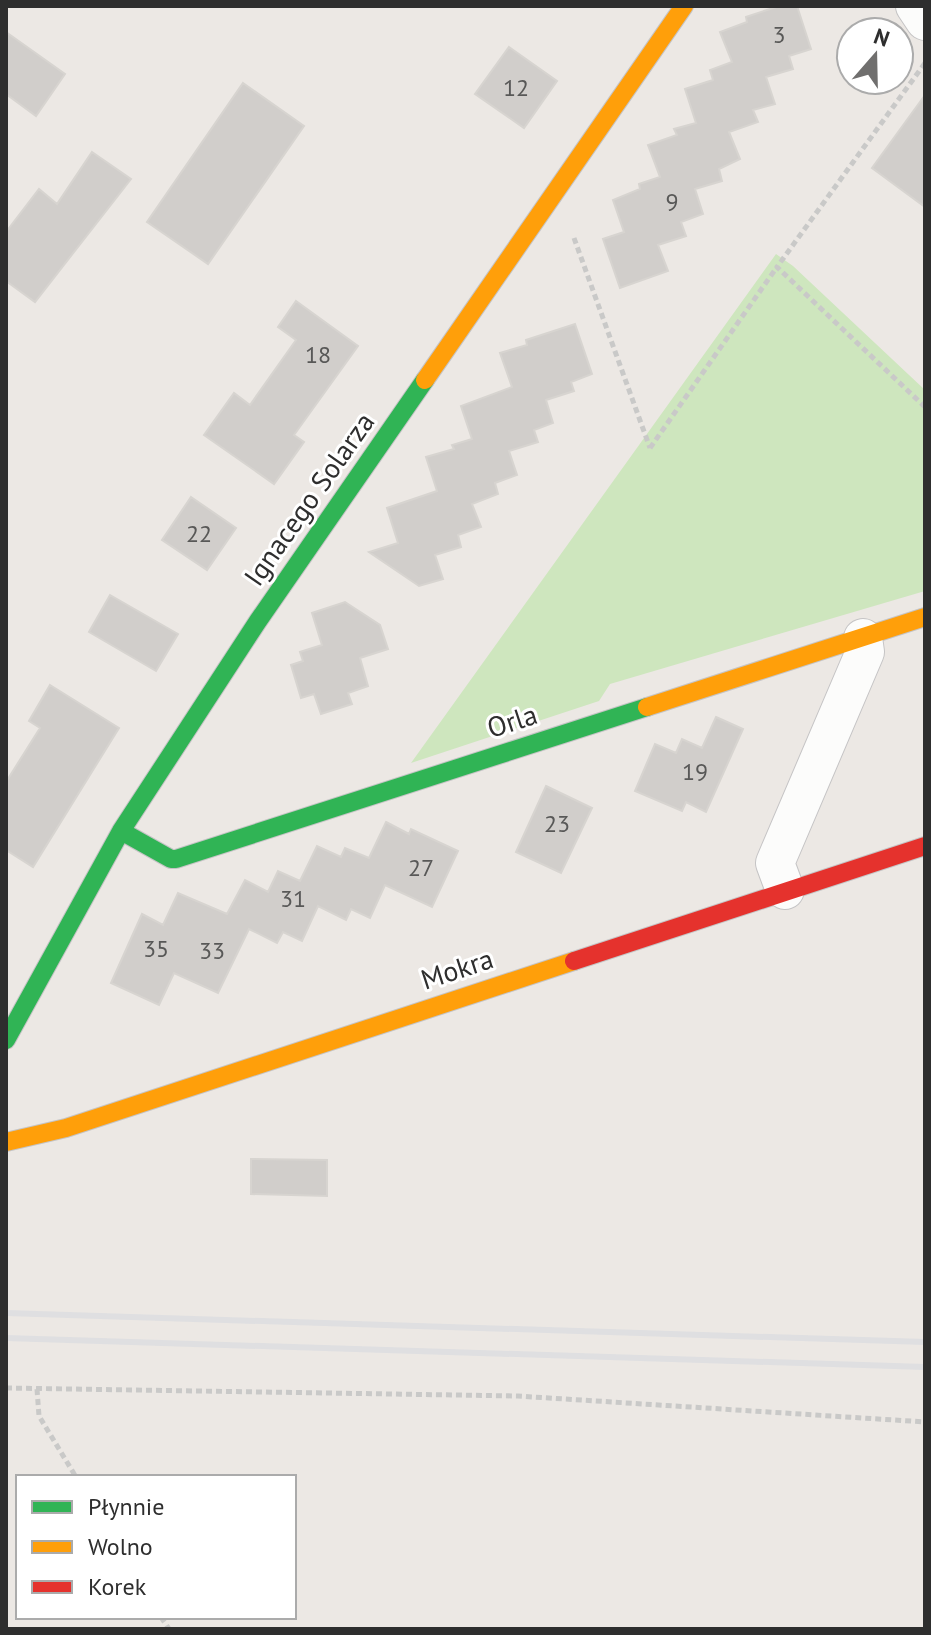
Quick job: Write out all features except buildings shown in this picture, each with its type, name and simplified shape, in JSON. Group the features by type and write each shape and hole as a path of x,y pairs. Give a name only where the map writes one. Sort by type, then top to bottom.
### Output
{"street":[{"name":"Ignacego Solarza","path":"6,1040 121,831 258,621 684,6"},
{"path":"915,6 925,21"},
{"name":"Orla","path":"121,831 176,859 925,617"},
{"path":"785,890 775,863 865,652 863,638"},
{"name":"Mokra","path":"6,1142 66,1128 925,846"}],"path":[{"path":"549,201 565,213 650,448 925,63"},
{"path":"777,267 925,407"},
{"path":"6,1388 518,1396 925,1422"},
{"path":"37,1389 39,1416 75,1475"}],"green space":[{"path":"776,254 793,266 925,390 925,591 610,684 599,701 411,763"}],"railway":[{"path":"6,1313 925,1342"},
{"path":"6,1338 925,1367"}],"traffic: fast":[{"path":"6,1040 121,831 258,621 425,380"},
{"path":"121,831 176,859 647,707"}],"traffic: slow":[{"path":"425,380 684,6"},
{"path":"647,707 925,617"},
{"path":"6,1142 66,1128 574,961"}],"traffic: jam":[{"path":"574,961 925,846"}]}
